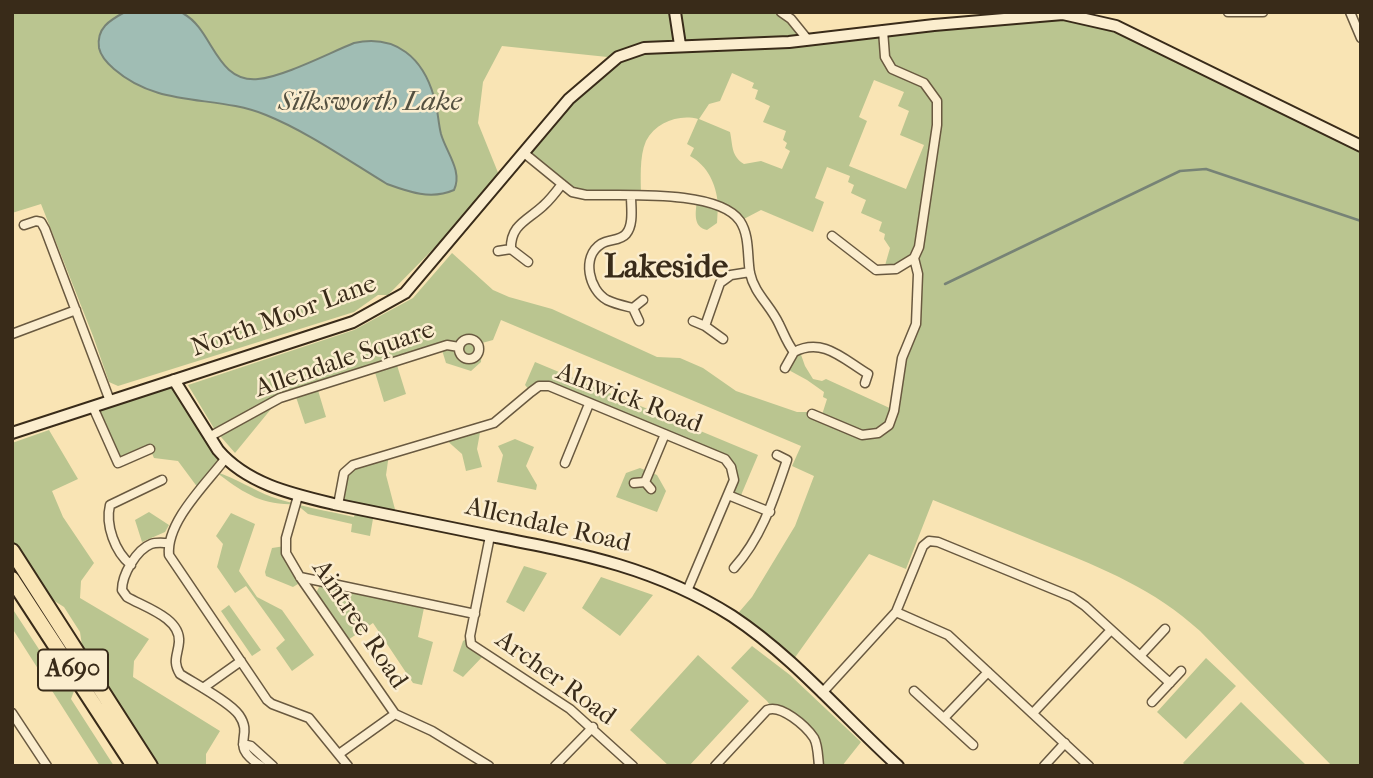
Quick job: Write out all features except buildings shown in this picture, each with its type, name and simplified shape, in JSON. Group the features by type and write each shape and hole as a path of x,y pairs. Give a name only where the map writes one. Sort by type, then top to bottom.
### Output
{"highway":[{"name":"A690","path":"12,551 150,766"},
{"name":"A690","path":"12,579 134,766"}],"street":[{"path":"676,12 680,45"},
{"path":"780,12 791,19 808,40"},
{"path":"1228,12 1263,12"},
{"path":"1350,12 1361,38"},
{"name":"North Moor Lane","path":"12,433 353,322 395,301 414,284 569,99 618,57 644,48 808,40 883,30 1075,14 1116,26 1361,146"},
{"path":"832,236 876,270 896,269 914,258 919,247 937,125 937,102 924,83 892,69 885,57 883,30"},
{"path":"524,153 572,192 586,195 697,199 729,210 744,229 755,289 779,323 784,339 794,352"},
{"path":"511,249 517,226 546,204 562,184"},
{"path":"631,197 628,232 620,238 601,244 592,253 590,268 594,287 608,300 633,308 639,321"},
{"path":"23,226 36,221 41,222 45,229 110,401"},
{"path":"498,251 511,249 528,262"},
{"path":"812,414 862,435 878,433 889,425 894,411 902,358 916,324 918,275 914,258"},
{"path":"705,326 720,284 731,275 750,272"},
{"path":"585,292 594,287"},
{"path":"633,308 643,300"},
{"path":"12,334 76,310"},
{"path":"693,321 723,339"},
{"name":"Allendale Square","path":"209,437 280,398 447,345 459,347"},
{"path":"785,368 794,352 810,346 820,346 872,372 864,383"},
{"name":"Allendale Road","path":"174,380 225,459 260,482 298,496 580,554 630,567 687,591 752,631 822,692 898,766"},
{"name":"Alnwick Road","path":"338,505 344,473 350,467 494,423 539,386 549,386 724,459 731,467 734,480 687,591"},
{"path":"565,463 589,404"},
{"path":"93,407 118,463 150,449"},
{"path":"634,483 648,485 665,435"},
{"path":"734,568 746,554 770,512 787,460 776,455"},
{"path":"225,459 173,527 168,543 169,555 267,701 309,718 348,766"},
{"path":"131,565 119,555 107,515 110,505 162,480"},
{"path":"728,495 770,512"},
{"name":"Aintree Road","path":"298,496 285,546 290,559 395,714 442,736 489,766"},
{"name":"Archer Road","path":"489,536 470,636 471,644 593,727 633,766"},
{"path":"822,692 896,612 923,546 929,541 938,542 1072,597 1170,683"},
{"path":"168,543 151,544 144,549 131,565 122,582 122,590 127,597 174,625 179,639 175,656 176,668 180,674 238,713 244,731 243,751 261,766"},
{"path":"300,577 475,614"},
{"path":"896,612 948,635 1089,766"},
{"path":"1140,656 1165,629"},
{"path":"1033,713 1111,630"},
{"path":"203,688 241,661"},
{"path":"1152,702 1181,671"},
{"path":"944,718 988,672"},
{"path":"914,691 973,745"},
{"path":"715,766 767,710 772,708 788,714 814,738 819,766"},
{"path":"12,713 47,766"},
{"path":"339,754 395,714"},
{"path":"555,766 593,727"},
{"path":"1044,766 1065,743"},
{"path":"243,744 251,746 273,766"}],"green space":[{"path":"12,12 781,12 808,40 1063,14 1116,26 1361,146 1361,766 1332,766 1200,631 1165,603 1128,581 1088,563 933,500 906,569 869,554 791,663 734,618 752,597 795,526 814,476 792,466 801,446 501,320 493,340 482,343 481,362 471,371 446,363 441,347 396,362 406,394 384,402 374,369 317,387 326,417 305,424 295,394 280,398 235,453 215,430 188,385 354,330 413,298 452,253 493,290 552,309 657,357 680,358 703,368 736,391 821,418 827,399 823,397 824,392 785,368 799,349 813,379 826,379 894,410 902,358 916,324 919,250 914,258 884,269 890,248 884,239 885,234 879,231 882,222 861,213 866,200 851,193 854,185 848,182 850,176 827,167 815,198 824,202 813,232 761,210 740,221 718,205 717,223 707,230 697,222 697,199 718,204 710,176 702,165 690,156 694,148 687,144 698,119 669,121 650,134 642,154 641,196 572,192 524,153 569,99 617,58 502,46 483,82 478,123 501,180 388,295 378,295 354,312 118,386 109,382 41,204 12,213","holes":["732,73 754,83 752,88 758,90 755,99 770,106 763,122 786,131 783,140 787,143 785,148 790,151 782,169 761,161 744,164 735,154 730,132 699,119 709,104 720,101","874,80 904,92 898,106 909,111 900,135 924,145 906,189 849,166 867,121 859,117"]},
{"path":"535,362 758,455 739,500 728,495 734,480 724,459 549,386 531,392 525,385"},
{"path":"174,380 225,459 201,492 178,461 154,458 150,449 118,463 93,407"},
{"path":"481,427 477,449 482,467 466,471 462,454 444,438"},
{"path":"49,430 78,479 52,491 63,517 94,563 81,581 80,598 149,639 134,661 133,677 220,731 206,754 206,766 154,766 83,652 80,632 64,607 48,597 12,542 12,443"},
{"path":"515,439 534,447 526,466 537,485 536,490 497,482 503,455 498,446"},
{"path":"389,454 386,475 397,517 374,513 370,536 351,532 352,524 308,514 296,504 263,500 216,472 272,497 354,517 356,509 338,505 344,473"},
{"path":"640,468 657,475 666,491 657,512 616,497 626,473"},
{"path":"149,512 169,525 165,532 142,542 135,520"},
{"path":"231,513 255,524 239,571 257,597 282,610 314,655 292,671 276,648 285,640 246,586 235,593 217,567 223,544 216,536"},
{"path":"285,546 303,581 293,587 266,576 265,572 272,548"},
{"path":"524,566 547,573 524,612 506,602"},
{"path":"601,577 653,595 620,636 582,608"},
{"path":"322,581 425,603 418,637 433,642 422,685 413,683 373,623 345,642 314,597"},
{"path":"229,605 261,650 252,656 221,611"},
{"path":"12,608 44,657 60,664 74,691 71,699 114,766 100,766 12,628"},
{"path":"470,636 472,644 485,654 463,677 453,671 463,641"},
{"path":"752,646 790,675 861,742 842,766 819,766 814,738 788,714 772,708 731,668"},
{"path":"698,655 749,701 689,766 669,766 630,730"},
{"path":"1206,658 1236,686 1186,739 1157,712"},
{"path":"1241,702 1307,766 1186,766 1183,763"}],"water":[{"name":"Silksworth Lake","path":"164,11 184,14 202,31 224,64 233,73 244,78 258,79 280,74 354,43 383,42 395,46 415,60 429,83 441,134 455,169 454,190 428,195 395,187 312,138 266,115 227,105 169,96 132,82 109,64 99,48 102,30 125,12"}],"waterway":[{"path":"945,284 1180,171 1206,169 1361,221"}],"district":[{"name":"Lakeside","path":"666,269"}]}
